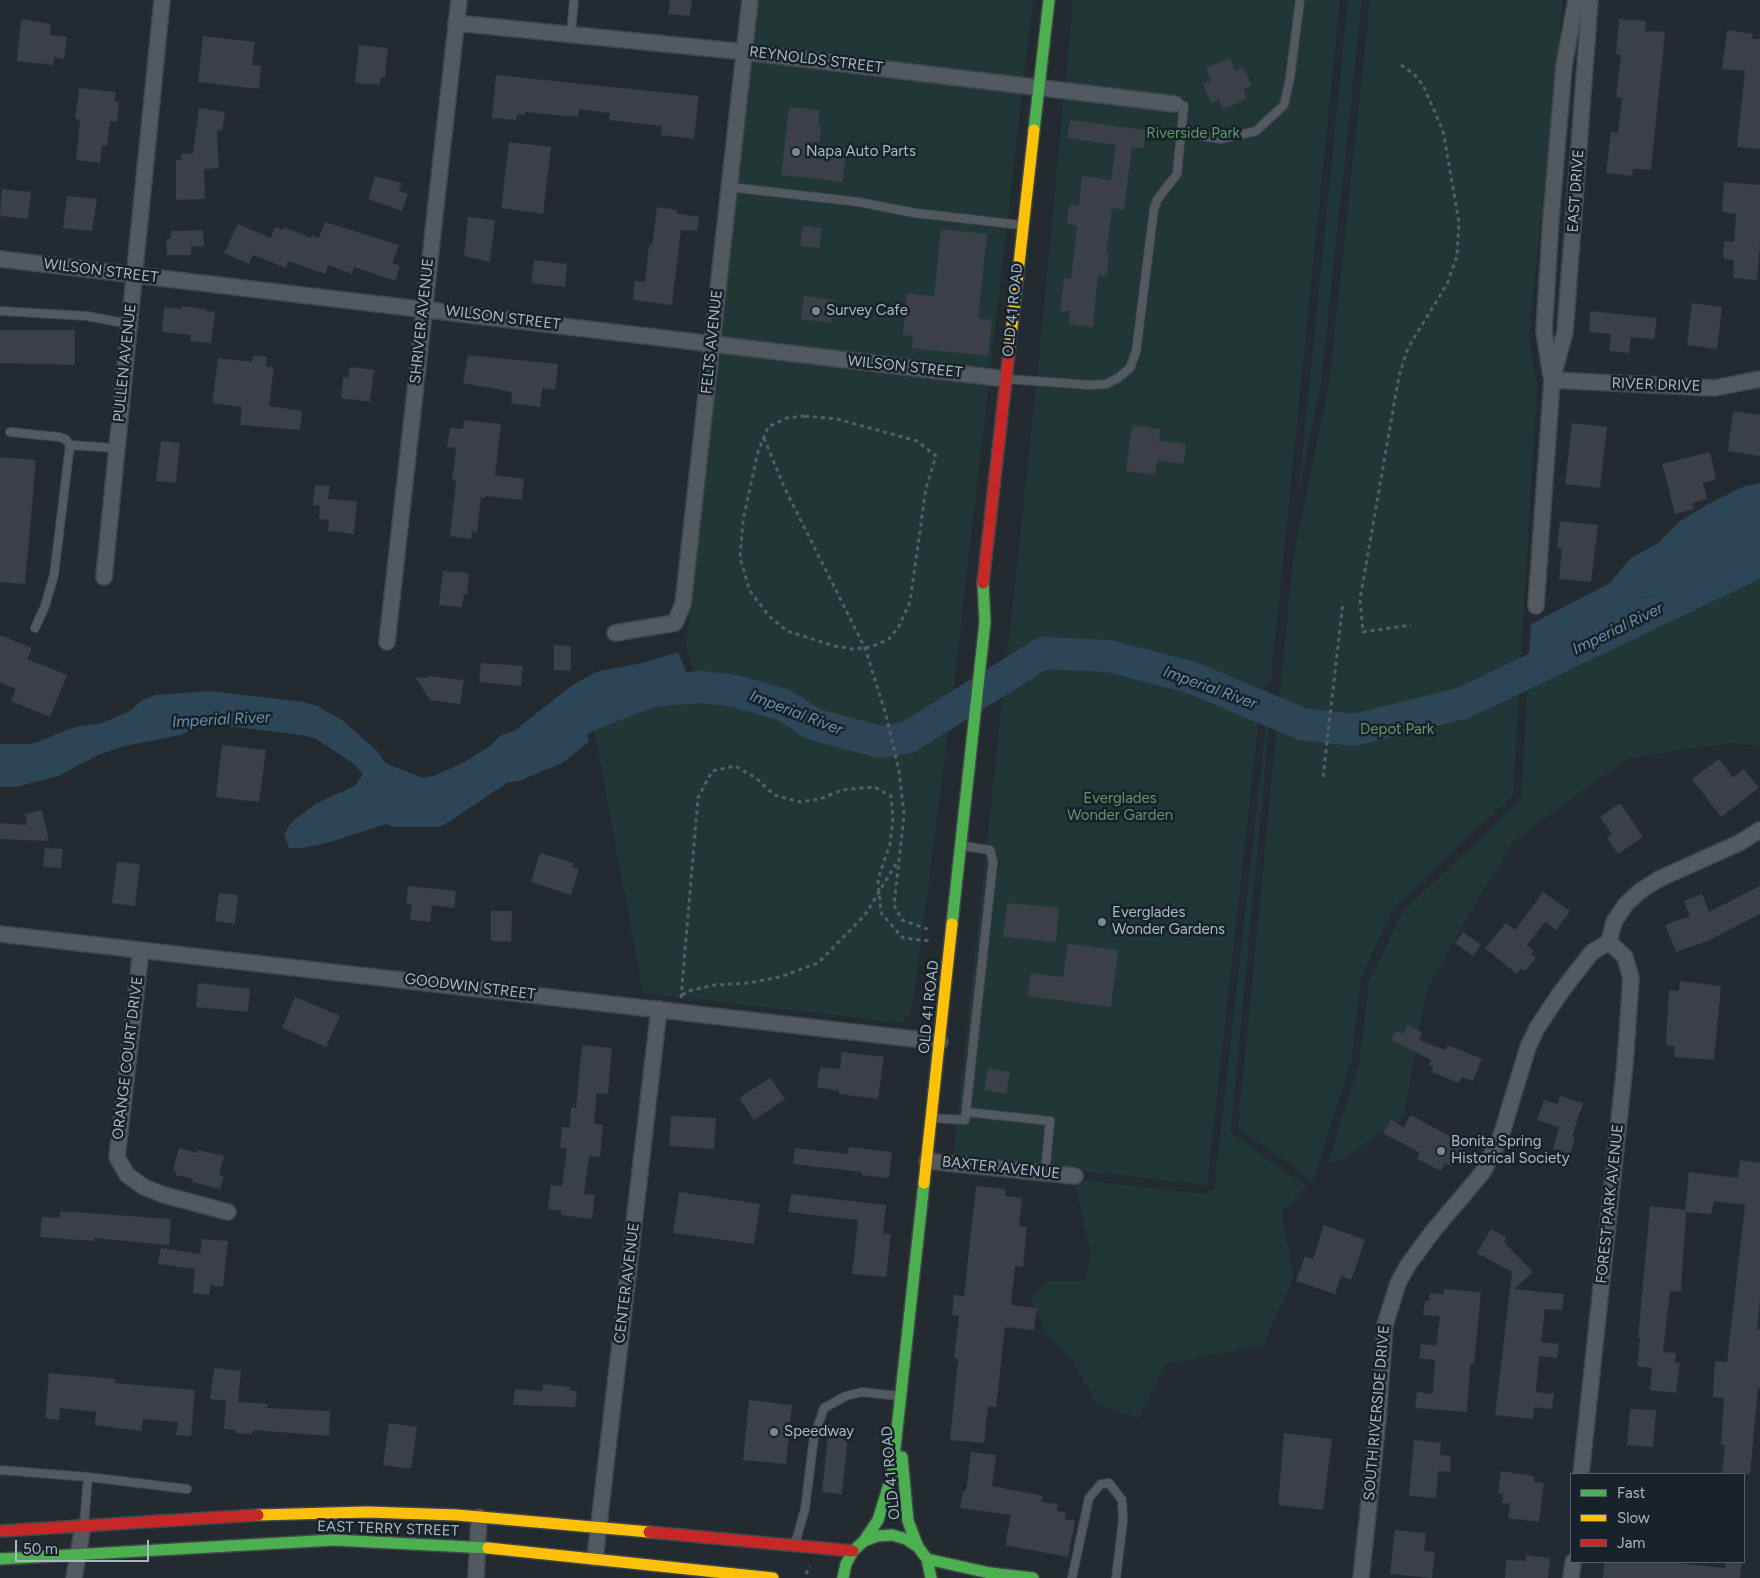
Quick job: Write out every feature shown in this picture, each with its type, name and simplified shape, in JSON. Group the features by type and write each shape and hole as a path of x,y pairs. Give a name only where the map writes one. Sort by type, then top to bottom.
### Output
{"street":[{"name":"PULLEN AVENUE","path":"104,576 162,0"},
{"name":"SHRIVER AVENUE","path":"388,642 423,309 459,0"},
{"name":"FELTS AVENUE","path":"615,633 675,623 683,604 750,0"},
{"name":"OLD 41 ROAD","path":"864,1541 878,1520 892,1474 928,1161 985,622 983,577 1023,225 1050,88 1048,0"},
{"name":"EAST DRIVE","path":"1552,380 1544,331 1548,256 1564,65 1576,0"},
{"name":"EAST DRIVE","path":"1536,606 1552,380 1565,332 1590,0"},
{"name":"REYNOLDS STREET","path":"456,23 745,52 1175,104"},
{"name":"WILSON STREET","path":"0,259 1006,379"},
{"name":"RIVER DRIVE","path":"1552,380 1714,388 1760,378"},
{"name":"OLD 41 ROAD","path":"985,622 995,588"},
{"path":"1609,942 1614,922 1626,904 1640,891 1680,868 1739,843 1760,830"},
{"name":"GOODWIN STREET","path":"0,934 659,1008 940,1042"},
{"name":"FOREST PARK AVENUE","path":"1582,1473 1625,1064 1631,978 1625,957 1609,942"},
{"name":"SOUTH RIVERSIDE DRIVE","path":"1361,1578 1378,1419 1382,1345 1392,1298 1408,1266 1433,1231 1469,1190 1494,1154 1528,1047 1538,1028 1561,992 1592,952 1609,942"},
{"name":"ORANGE COURT DRIVE","path":"141,950 117,1157 127,1175 144,1187 164,1195 228,1212"},
{"name":"CENTER AVENUE","path":"595,1558 659,1008"},
{"name":"BAXTER AVENUE","path":"928,1161 1075,1176"},
{"name":"OLD 41 ROAD","path":"901,1396 902,1459 908,1521 918,1547"},
{"path":"0,1532 294,1513 367,1512 479,1517 853,1551"},
{"path":"476,1578 479,1517"},
{"path":"74,1578 83,1526"},
{"path":"843,1578 846,1564 853,1551 864,1541 877,1536 892,1535 906,1538 918,1547 927,1559 931,1578"},
{"name":"EAST TERRY STREET","path":"0,1559 334,1540 477,1547 595,1558 645,1568 773,1578"},
{"path":"927,1559 990,1573 1033,1578"},
{"path":"1571,1578 1573,1563"}],"lane":[{"path":"571,34 574,0"},
{"path":"1181,134 1221,139 1256,131 1284,105 1290,78 1300,0"},
{"path":"1006,379 1090,385 1106,384 1118,378 1130,368 1136,352 1154,209 1157,200 1176,174 1184,106 1175,104"},
{"path":"729,187 859,202 915,213 1023,225"},
{"path":"0,311 87,316 129,324"},
{"path":"10,432 59,437 65,439 70,445 116,448"},
{"path":"35,628 45,606 54,575 70,445"},
{"path":"932,1118 965,1120 993,862 990,850 960,846"},
{"path":"966,1112 1050,1121 1045,1172"},
{"path":"794,1546 805,1509 814,1437 824,1408 846,1396 862,1392 901,1396"},
{"path":"0,1470 187,1488"},
{"path":"83,1526 88,1477"},
{"path":"1072,1578 1089,1498 1101,1484 1109,1483 1122,1500 1123,1520 1116,1578"}],"path":[{"path":"1401,65 1413,73 1423,85 1444,131 1459,222 1457,256 1447,284 1408,348 1398,376 1360,599 1363,632 1411,625"},
{"path":"805,416 837,419 917,441 936,456 926,488 910,602 906,613 889,639 865,648 853,649 834,646 787,631 769,616 750,591 740,558 743,520 758,452 768,427 787,418 805,416"},
{"path":"764,437 784,487 865,648 886,715 899,771 904,815 894,905 902,920 930,930"},
{"path":"1323,777 1343,602"},
{"path":"680,1011 698,798 712,771 735,766 756,778 774,795 800,802 820,799 842,790 874,787 891,796 890,844 878,879 881,914 903,938 950,943"},
{"path":"682,995 689,991 714,985 748,983 780,977 818,963 866,916 898,859"},
{"path":"806,1574 810,1566"}],"green space":[{"path":"754,0 1033,0 951,711 912,1011 902,1023 643,993 591,714 651,691 701,686 686,650"},
{"path":"1073,0 1340,0 1271,679 1251,702 1260,707 1207,1185 953,1156 1038,369"},
{"path":"1348,0 1362,0 1321,383 1298,496"},
{"name":"Depot Park","path":"1370,0 1563,0 1529,337 1537,385 1513,796 1395,906 1361,978 1351,1063 1313,1181 1238,1128 1293,558 1329,384"},
{"path":"1726,569 1760,572 1760,746 1729,743 1628,758 1515,840 1467,918 1426,992 1404,1116 1343,1160 1327,1165 1359,1065 1369,981 1402,912 1521,799 1528,675 1584,640 1598,635 1613,637 1627,632 1637,606 1647,596 1674,592 1699,575"},
{"path":"1267,717 1270,718 1231,1130 1234,1135 1306,1186 1282,1213 1294,1278 1263,1345 1165,1365 1139,1418 1097,1405 1074,1363 1046,1332 1031,1298 1048,1281 1084,1281 1091,1254 1075,1185 1065,1178 1206,1194 1214,1189"}],"water":[{"path":"1760,483 1760,572 1726,569 1699,575 1674,592 1647,596 1637,606 1627,632 1613,637 1598,635 1584,640 1528,675 1531,624 1610,583 1631,558 1658,543 1680,521 1745,486"},
{"path":"678,652 689,679 649,683 586,707 583,714 589,742 562,763 519,781 479,785 464,790 416,820 402,825 386,824 330,842 303,848 289,848 284,834 292,822 315,804 355,786 363,774 353,763 316,739 302,735 209,724 196,727 181,735 124,746 96,756 58,776 16,787 0,787 0,744 32,744 75,727 102,723 130,711 141,701 155,695 209,691 304,702 317,706 342,720 377,751 385,763 423,778 433,776 463,763 490,746 500,736 514,731 571,686 599,671 643,663"}],"building":[{"path":"670,0 692,0 690,16 668,14"},
{"path":"21,19 51,24 50,35 67,37 64,59 54,57 53,65 17,61"},
{"path":"1619,19 1646,21 1645,31 1665,32 1651,170 1633,169 1632,176 1606,173 1611,132 1618,133 1622,98 1616,97 1621,55 1616,54"},
{"path":"1727,30 1753,34 1752,39 1760,39 1760,149 1737,147 1745,71 1722,69"},
{"path":"203,36 255,42 252,65 261,66 259,89 198,82"},
{"path":"359,45 388,48 385,77 381,77 380,85 355,83"},
{"path":"1230,58 1235,71 1243,67 1252,86 1243,89 1247,99 1223,109 1219,100 1211,103 1203,84 1211,81 1206,68"},
{"path":"496,75 699,96 694,139 661,135 662,126 609,120 610,113 579,109 578,117 525,112 525,115 517,114 516,120 492,118"},
{"path":"79,88 116,92 114,102 119,102 117,122 110,121 107,146 102,146 100,163 76,160 80,120 75,119"},
{"path":"789,107 820,110 818,126 821,126 819,145 846,149 843,182 781,175"},
{"path":"199,108 225,112 222,131 217,130 219,168 204,169 205,199 176,200 176,160 181,160 181,154 193,153"},
{"path":"1070,120 1146,130 1144,148 1132,147 1124,210 1112,208 1106,254 1109,254 1107,276 1098,275 1093,327 1068,324 1070,311 1060,311 1064,278 1071,279 1077,226 1067,223 1069,205 1079,205 1082,176 1111,180 1116,145 1067,138"},
{"path":"509,142 551,147 543,214 501,208"},
{"path":"375,176 402,183 399,191 408,194 402,211 368,199"},
{"path":"1724,182 1760,185 1760,244 1757,280 1733,278 1734,260 1723,259 1724,241 1734,242 1736,214 1722,212"},
{"path":"2,189 31,192 28,219 0,216"},
{"path":"67,196 97,199 92,231 63,228"},
{"path":"657,207 677,210 677,213 699,217 697,231 681,230 672,305 633,300 635,281 645,282 649,245 652,245"},
{"path":"468,217 495,220 490,262 464,256"},
{"path":"325,222 399,245 392,263 400,266 395,281 354,267 352,274 328,265 325,274 288,261 286,268 253,255 249,264 224,253 238,224 271,238 275,227 283,230 284,227 311,238 312,235 319,238"},
{"path":"803,226 822,228 819,248 800,246"},
{"path":"941,229 987,234 978,318 992,320 988,356 912,348 913,336 903,335 907,293 934,296"},
{"path":"203,230 204,246 191,247 191,255 167,255 166,239 171,239 171,231"},
{"path":"534,260 567,264 565,287 531,283"},
{"path":"804,296 834,300 831,323 801,319"},
{"path":"1692,303 1722,307 1717,349 1687,345"},
{"path":"182,306 215,312 211,343 190,341 191,335 162,332 164,307 181,309"},
{"path":"1590,311 1657,318 1654,339 1631,337 1629,353 1609,351 1611,334 1589,332"},
{"path":"0,330 75,330 75,365 0,363"},
{"path":"253,355 267,357 266,366 274,367 269,406 302,411 300,430 240,425 242,407 212,403 218,358 252,362"},
{"path":"468,355 558,364 555,390 542,388 540,407 511,403 512,392 463,383"},
{"path":"350,367 374,370 370,402 341,398 343,377 348,378"},
{"path":"1733,411 1760,415 1760,456 1728,451"},
{"path":"464,420 501,424 495,475 524,479 522,500 486,496 481,498 477,532 472,531 471,539 450,536 456,481 452,480 456,448 447,447 450,428 463,429"},
{"path":"1572,423 1607,427 1600,488 1565,484"},
{"path":"1132,425 1161,429 1159,441 1186,444 1184,464 1157,460 1155,475 1126,471"},
{"path":"161,441 180,443 176,483 156,481"},
{"path":"1710,452 1716,479 1703,483 1707,499 1692,503 1694,509 1675,514 1662,464"},
{"path":"0,457 36,460 25,584 0,582"},
{"path":"315,485 330,486 328,499 357,501 354,534 328,531 329,520 319,519 320,506 313,505"},
{"path":"1560,521 1598,525 1591,582 1559,579 1562,548 1557,548"},
{"path":"443,571 469,573 467,595 464,594 462,607 439,605"},
{"path":"0,635 32,648 27,659 67,675 50,717 11,701 16,689 0,682"},
{"path":"554,645 571,646 571,671 554,670"},
{"path":"481,663 523,666 521,686 479,682"},
{"path":"428,676 464,680 460,704 430,700 415,677 428,678"},
{"path":"222,745 266,750 259,802 216,797"},
{"path":"1719,759 1733,777 1744,769 1759,788 1721,817 1692,779"},
{"path":"1620,803 1643,837 1618,854 1607,838 1612,834 1600,817"},
{"path":"42,810 49,841 0,839 0,823 27,825 25,814"},
{"path":"45,848 63,849 61,868 43,867"},
{"path":"540,853 574,863 572,867 579,869 571,895 531,882"},
{"path":"117,862 140,864 135,906 112,903"},
{"path":"408,886 456,891 454,908 432,905 430,922 410,920 412,905 406,904"},
{"path":"1760,886 1760,914 1708,941 1676,952 1665,925 1690,916 1684,901 1702,894 1709,912"},
{"path":"1543,892 1570,911 1556,930 1545,922 1527,945 1534,951 1531,954 1536,958 1525,971 1520,969 1517,974 1485,948 1506,923 1515,930"},
{"path":"219,893 238,895 235,924 215,921"},
{"path":"1007,903 1059,908 1056,942 1003,937"},
{"path":"491,911 512,911 511,942 491,941"},
{"path":"1463,932 1481,945 1473,956 1455,943"},
{"path":"1068,944 1118,950 1111,1007 1027,996 1031,973 1063,977"},
{"path":"1680,981 1721,986 1714,1060 1674,1057 1675,1046 1666,1045 1669,990 1679,991"},
{"path":"198,983 250,989 248,1012 196,1007"},
{"path":"295,997 340,1016 326,1047 282,1028"},
{"path":"1408,1025 1422,1032 1419,1040 1445,1050 1448,1045 1482,1059 1473,1081 1462,1077 1459,1083 1431,1072 1433,1067 1429,1065 1431,1060 1391,1040 1396,1031 1403,1034"},
{"path":"582,1045 612,1048 608,1094 597,1093 594,1124 603,1125 600,1157 589,1156 584,1194 595,1195 592,1219 561,1215 561,1211 548,1209 551,1185 562,1186 567,1148 560,1148 562,1127 570,1127 571,1107 576,1108"},
{"path":"842,1052 884,1057 878,1099 839,1094 839,1091 817,1087 820,1067 840,1069"},
{"path":"988,1068 1010,1072 1006,1094 984,1090"},
{"path":"770,1078 785,1099 754,1120 739,1098"},
{"path":"1560,1096 1583,1103 1572,1136 1575,1137 1570,1154 1553,1149 1559,1127 1537,1120 1544,1100 1557,1104"},
{"path":"1410,1115 1465,1144 1452,1167 1445,1163 1441,1171 1417,1159 1420,1153 1383,1133 1391,1120 1404,1127"},
{"path":"671,1116 716,1118 714,1149 669,1146"},
{"path":"849,1147 892,1152 889,1178 862,1175 862,1172 793,1164 795,1148 848,1154"},
{"path":"179,1148 197,1153 198,1150 224,1156 219,1175 224,1176 220,1189 192,1182 193,1179 176,1175 176,1171 173,1171"},
{"path":"1740,1160 1760,1163 1760,1299 1757,1329 1760,1329 1760,1388 1758,1388 1750,1474 1722,1473 1725,1445 1721,1445 1724,1398 1713,1397 1715,1361 1727,1362 1745,1205 1714,1201 1711,1214 1686,1212 1681,1292 1670,1291 1663,1352 1676,1353 1675,1363 1680,1363 1676,1393 1650,1390 1652,1368 1637,1366 1650,1206 1685,1210 1689,1172 1738,1178"},
{"path":"976,1186 1005,1189 1005,1196 1022,1198 1019,1226 1027,1227 1023,1267 1015,1266 1011,1305 1037,1308 1034,1330 1005,1327 996,1407 988,1406 984,1443 950,1440 958,1359 954,1358 959,1316 952,1315 954,1295 964,1296"},
{"path":"679,1192 760,1204 754,1244 673,1233"},
{"path":"791,1194 886,1205 883,1234 891,1234 886,1277 852,1274 858,1220 788,1212"},
{"path":"60,1211 171,1219 169,1245 94,1238 94,1241 40,1237 42,1217 60,1218"},
{"path":"1324,1225 1365,1240 1351,1280 1341,1276 1335,1294 1296,1281 1305,1256 1313,1259"},
{"path":"1491,1229 1507,1238 1504,1242 1533,1272 1514,1289 1564,1294 1562,1310 1545,1309 1541,1342 1559,1344 1557,1358 1539,1356 1536,1392 1554,1394 1552,1409 1534,1407 1533,1419 1495,1415 1512,1272 1477,1253"},
{"path":"202,1239 228,1241 223,1287 210,1285 209,1295 193,1293 195,1269 158,1264 161,1248 200,1254"},
{"path":"1444,1289 1481,1292 1474,1364 1470,1364 1467,1412 1415,1408 1417,1392 1433,1394 1435,1360 1419,1358 1421,1344 1436,1346 1440,1316 1423,1315 1425,1301 1429,1301 1430,1293 1444,1294"},
{"path":"214,1368 241,1371 238,1402 210,1399"},
{"path":"49,1373 115,1379 115,1383 195,1390 191,1436 176,1435 178,1422 143,1419 141,1431 95,1425 96,1412 60,1408 59,1420 45,1418"},
{"path":"543,1384 571,1387 570,1390 577,1391 575,1407 513,1405 515,1389 543,1391"},
{"path":"749,1400 792,1405 786,1464 743,1460"},
{"path":"226,1401 268,1404 267,1408 330,1411 329,1436 253,1430 252,1434 236,1433 236,1430 224,1429"},
{"path":"1630,1409 1656,1410 1653,1447 1627,1445"},
{"path":"389,1423 417,1427 411,1469 383,1465"},
{"path":"829,1425 849,1427 842,1494 822,1492"},
{"path":"1284,1433 1332,1439 1323,1510 1278,1505"},
{"path":"1414,1440 1441,1443 1440,1455 1451,1456 1450,1472 1438,1471 1436,1498 1409,1496"},
{"path":"971,1452 996,1455 992,1486 1043,1496 1042,1502 1058,1504 1057,1511 1066,1512 1065,1519 1075,1521 1068,1557 1005,1545 1011,1515 960,1508 963,1491 966,1491"},
{"path":"1501,1471 1534,1476 1534,1482 1544,1483 1539,1522 1508,1518 1510,1504 1502,1503 1503,1494 1498,1493"},
{"path":"1395,1530 1426,1533 1424,1551 1435,1552 1432,1578 1390,1574"},
{"path":"1526,1555 1550,1558 1548,1578 1505,1578 1506,1560 1526,1561"},
{"path":"1604,1563 1676,1563 1725,1568 1726,1563 1742,1563 1740,1578 1603,1578"}],"waterway":[{"name":"Imperial River","path":"545,741 591,714 651,691 701,687 735,691 784,705 813,724 880,742 907,738 1043,653 1109,656 1193,678 1302,724 1354,730 1463,703 1760,561"},
{"name":"Imperial River","path":"389,806 396,811 436,811 505,765"}],"traffic: fast":[{"path":"1034,130 1049,0"},
{"path":"952,924 985,622 983,583"},
{"path":"864,1541 878,1520 892,1475 924,1183"},
{"path":"902,1457 908,1521 918,1547"},
{"path":"843,1578 846,1564 853,1551 864,1541 877,1536 892,1535 906,1539 918,1547 927,1559 931,1578"},
{"path":"0,1559 334,1540 488,1548"},
{"path":"927,1559 990,1573 1033,1578"}],"traffic: slow":[{"path":"1009,353 1034,130"},
{"path":"924,1183 952,924"},
{"path":"258,1515 367,1512 457,1515 649,1532"},
{"path":"488,1548 773,1578"}],"traffic: jam":[{"path":"983,583 1009,353"},
{"path":"0,1531 258,1515"},
{"path":"649,1532 853,1551"}],"place":[{"name":"Napa Auto Parts","path":"796,152"},
{"name":"Survey Cafe","path":"816,311"},
{"name":"Everglades Wonder Gardens","path":"1102,922"},
{"name":"Bonita Spring Historical Society","path":"1441,1151"},
{"name":"Speedway","path":"774,1432"}],"park label":[{"name":"Riverside Park","path":"1193,134"},
{"name":"Everglades Wonder Garden","path":"1120,808"}]}
